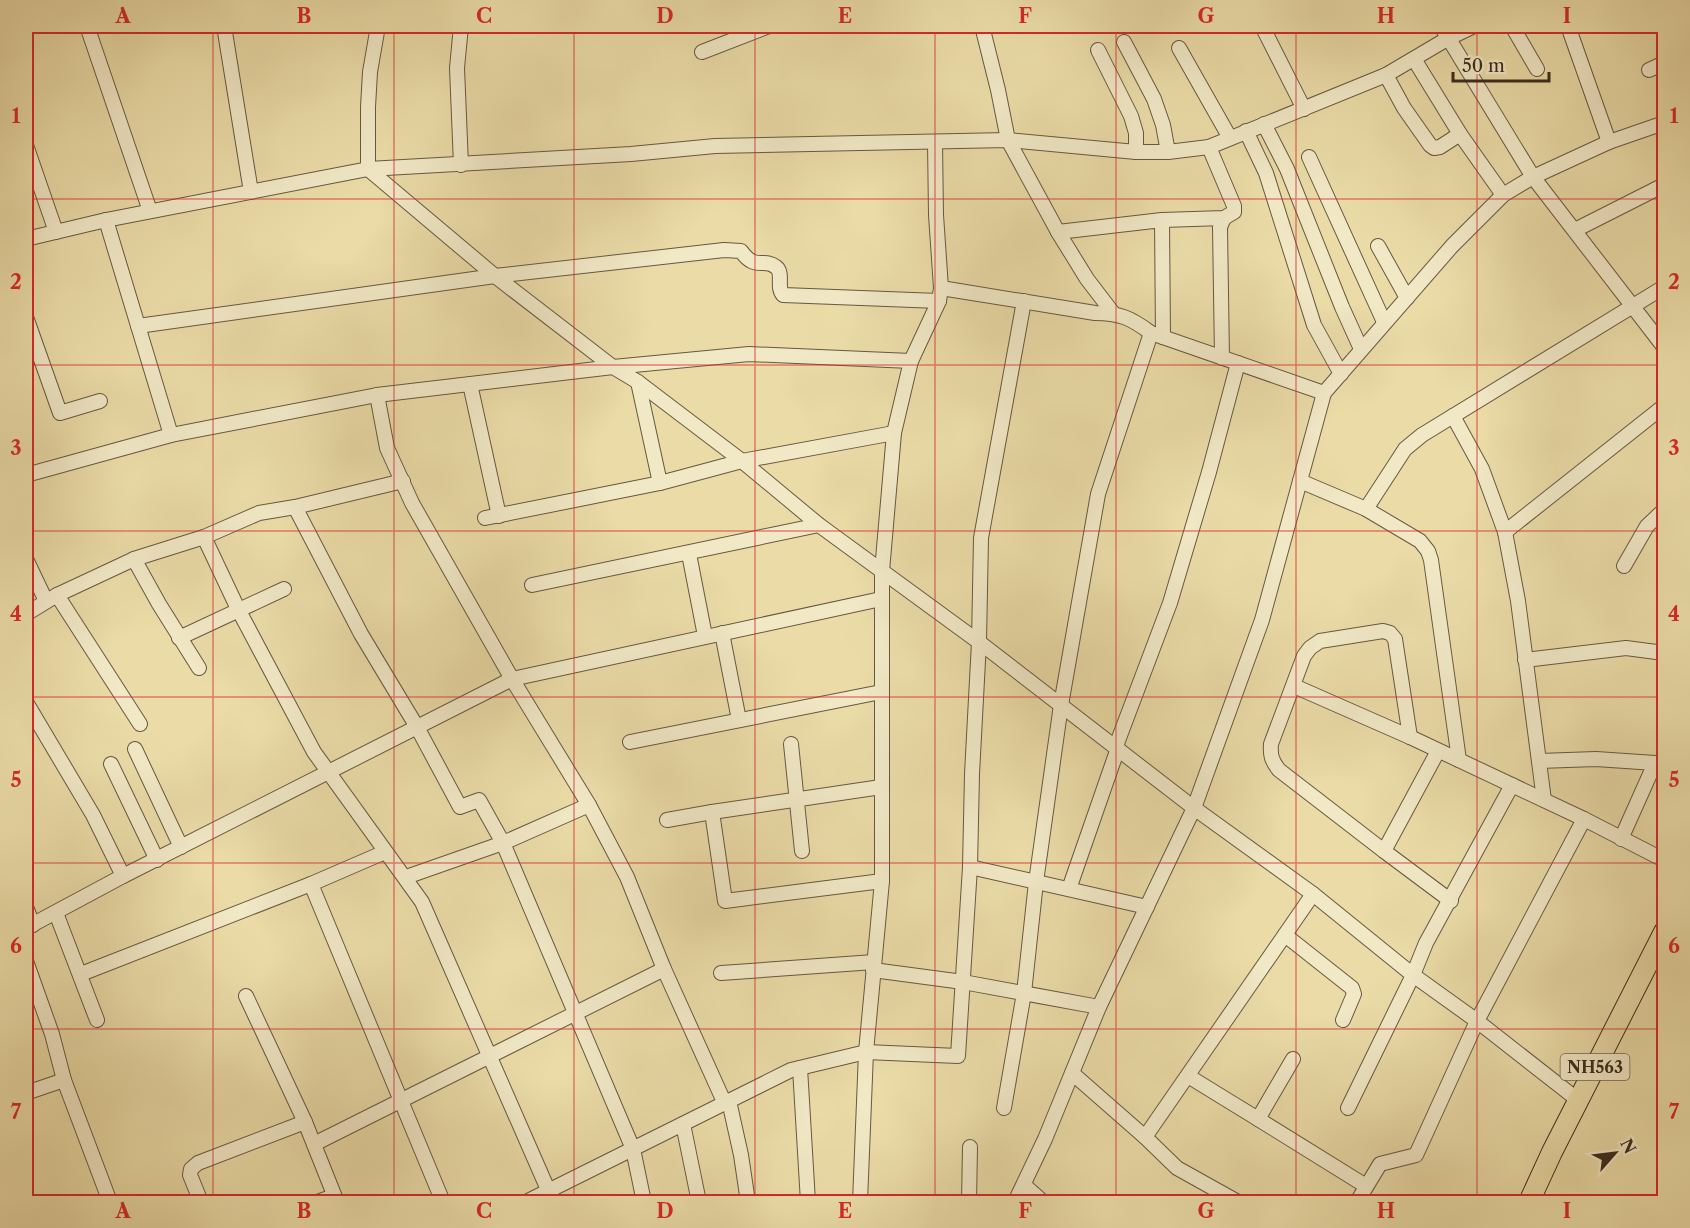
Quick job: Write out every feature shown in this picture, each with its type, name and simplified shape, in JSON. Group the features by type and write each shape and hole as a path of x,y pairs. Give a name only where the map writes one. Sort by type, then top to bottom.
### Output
{"highway":[{"name":"NH563","path":"1529,1203 1578,1100 1665,932"},
{"name":"NH563","path":"1543,1203 1563,1156 1665,962"}],"street":[{"path":"87,26 150,212"},
{"path":"224,26 251,192"},
{"path":"378,26 370,72 368,169 495,276 613,367 638,382 742,461 819,525 979,642 1194,808 1313,894 1413,975 1477,1021 1578,1100"},
{"path":"460,26 457,68 461,165"},
{"path":"702,51 769,26"},
{"path":"982,26 1008,140 1058,232 1087,279 1113,313"},
{"path":"1262,26 1304,109"},
{"path":"1441,26 1533,177 1665,347"},
{"path":"26,239 106,220 368,169 631,154 715,146 1008,140 1136,152 1167,152 1209,147 1386,75 1474,26"},
{"path":"1512,26 1537,69"},
{"path":"1568,26 1609,142"},
{"path":"1124,42 1154,99 1167,152"},
{"path":"1179,48 1230,138"},
{"path":"1098,50 1131,116 1136,133 1136,152"},
{"path":"1414,59 1460,134 1503,195"},
{"path":"1649,70 1665,63"},
{"path":"1386,75 1404,108 1430,145 1434,148 1440,147 1460,134"},
{"path":"1015,1203 1099,1007 1194,808 1262,620 1324,393 1452,246 1503,195 1533,177 1609,142 1665,123"},
{"path":"1264,124 1287,169 1341,307 1361,349"},
{"path":"1245,131 1266,173 1314,325 1341,374"},
{"path":"860,1203 866,1052 882,881 882,571 894,433 911,361 940,294 935,142"},
{"path":"26,145 56,232"},
{"path":"1058,232 1161,220 1224,219 1234,210 1209,147"},
{"path":"1309,157 1384,322"},
{"path":"1575,230 1665,185"},
{"path":"1222,358 1220,227 1224,219"},
{"path":"106,220 171,435"},
{"path":"1005,1108 1024,993 1036,882 1061,705 1098,494 1157,335 1161,220"},
{"path":"1378,246 1407,298"},
{"path":"138,326 495,276 734,249 741,251 747,260 756,264 776,267 779,270 779,291 783,295 940,294 1024,301 1095,313 1113,313 1131,319 1157,335 1324,393"},
{"path":"1366,509 1406,449 1422,435 1665,287"},
{"path":"526,1203 800,1068 866,1052 958,1056 970,867 981,538 1024,301"},
{"path":"26,316 60,413 100,401"},
{"path":"26,475 171,435 376,395 613,367 749,354 911,361"},
{"path":"1069,889 1117,747 1170,603 1209,472 1238,363"},
{"path":"638,382 660,483"},
{"path":"470,384 492,517 660,483 742,461 894,433"},
{"path":"376,395 387,448 412,503 512,679 589,805 627,877 664,969 727,1103 741,1155 748,1203"},
{"path":"1505,532 1665,406"},
{"path":"1453,416 1482,469 1505,532 1518,601 1544,800"},
{"path":"26,614 51,598 134,559 204,537 259,513 295,507 403,481"},
{"path":"1300,481 1366,509 1420,541 1428,551 1459,760"},
{"path":"295,507 361,634 417,728 460,807 479,800 503,843 633,1149 644,1203"},
{"path":"1624,566 1647,526 1665,510"},
{"path":"532,585 819,525"},
{"path":"204,537 238,609 314,752 423,902 549,1192"},
{"path":"689,554 705,636"},
{"path":"26,559 140,724"},
{"path":"134,559 179,638 199,668"},
{"path":"179,638 284,589"},
{"path":"26,907 29,927 123,876 512,679 881,599"},
{"path":"1410,736 1395,639 1390,633 1383,631 1320,641 1310,648 1304,656 1271,744 1270,755 1279,770 1450,901"},
{"path":"722,633 739,720"},
{"path":"1526,660 1626,648 1665,653"},
{"path":"1294,686 1410,736 1665,860"},
{"path":"630,742 881,692"},
{"path":"26,702 93,815 123,876"},
{"path":"791,744 802,851"},
{"path":"135,749 181,847"},
{"path":"1384,851 1438,751"},
{"path":"1539,761 1596,759 1660,765 1621,839"},
{"path":"111,765 157,860"},
{"path":"1348,1108 1413,975 1426,943 1512,785"},
{"path":"667,820 881,787"},
{"path":"406,877 503,843 589,805"},
{"path":"712,812 725,901 882,881"},
{"path":"1357,1203 1380,1164 1416,1155 1477,1021 1584,819"},
{"path":"81,974 311,884 385,852"},
{"path":"970,867 1147,907"},
{"path":"311,884 443,1203"},
{"path":"1145,1137 1313,894"},
{"path":"56,913 97,1020"},
{"path":"1285,935 1352,988 1354,994 1343,1020"},
{"path":"26,961 52,1034 64,1080 110,1203"},
{"path":"721,973 874,966 1099,1007"},
{"path":"314,1144 664,969"},
{"path":"246,996 305,1122 336,1199 317,1203"},
{"path":"1257,1119 1293,1059"},
{"path":"800,1068 808,1203"},
{"path":"1072,1073 1177,1168 1238,1203"},
{"path":"1188,1076 1366,1186"},
{"path":"26,1093 64,1080"},
{"path":"201,1203 190,1174 193,1166 305,1122"},
{"path":"683,1124 699,1203"},
{"path":"969,1203 970,1148"},
{"path":"1024,1185 1043,1203"}]}
